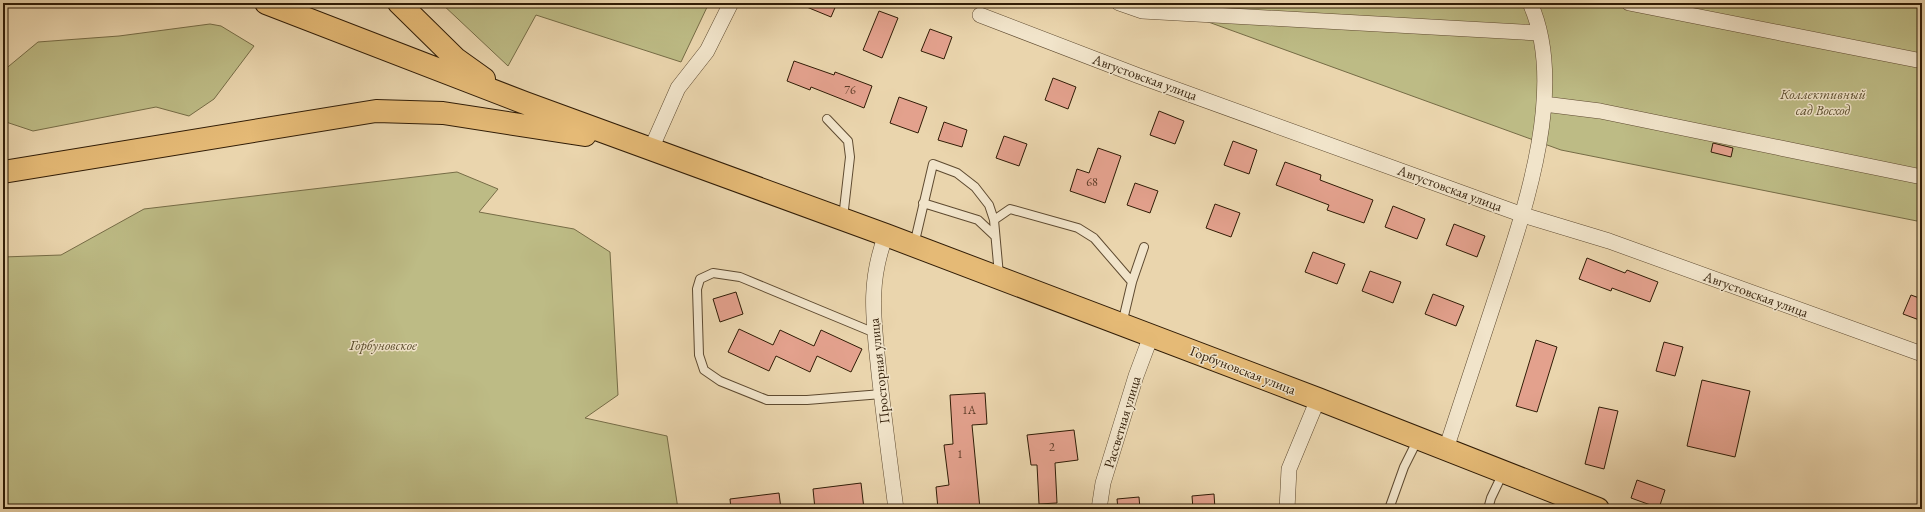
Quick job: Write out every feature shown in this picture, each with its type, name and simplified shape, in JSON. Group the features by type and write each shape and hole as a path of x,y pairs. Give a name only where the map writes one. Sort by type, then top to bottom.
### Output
{"main road":[{"path":"266,3 630,142"},
{"path":"399,3 456,59 482,78 525,103"},
{"path":"3,172 376,111 443,113 630,142"},
{"name":"Горбуновская улица","path":"630,142 886,235 1318,399 1503,472 1570,504 1598,509"}],"street":[{"path":"650,149 678,88 707,51 732,3"},
{"path":"1119,3 1142,11 1540,33"},
{"path":"1446,449 1523,215 1540,137 1544,104 1543,52 1540,33 1530,3"},
{"path":"1629,3 1922,61"},
{"name":"Августовская улица","path":"980,15 1139,76 1523,215 1616,243 1922,354"},
{"path":"1544,104 1600,111 1922,177"},
{"name":"Просторная улица","path":"886,235 878,255 873,280 873,308 896,509"},
{"name":"Рассветная улица","path":"1099,509 1105,476 1136,376 1151,336"},
{"path":"1287,509 1289,469 1318,399"}],"lane":[{"path":"827,119 848,141 850,158 843,219"},
{"path":"914,246 933,164 957,173 975,187 989,205 994,220 1000,278"},
{"path":"923,203 978,220 995,236"},
{"path":"994,220 1010,209 1078,228 1094,238 1132,282"},
{"path":"1122,324 1132,282 1144,247"},
{"path":"875,332 740,277 713,273 700,279 697,289 699,355 704,370 720,381 767,400 807,400 882,394"},
{"path":"1389,509 1404,467 1419,438"},
{"path":"1488,509 1491,498 1503,472"}],"green space":[{"path":"441,3 709,3 681,62 536,15 508,66"},
{"name":"Коллективный сад Восход","path":"1156,3 1922,3 1922,222 1561,150"},
{"path":"210,24 221,26 254,46 214,99 189,116 156,107 33,131 3,121 3,71 38,42 119,36"},
{"name":"Горбуновское","path":"457,172 498,189 479,212 574,229 610,252 618,395 585,418 667,436 678,509 3,509 3,257 61,255 144,209"}],"building":[{"path":"797,3 837,3 831,17"},
{"path":"879,11 898,18 882,58 863,50"},
{"path":"930,29 952,37 944,59 921,51"},
{"path":"794,61 834,75 835,72 872,86 864,108 811,87 810,90 787,81"},
{"path":"1053,78 1076,87 1068,109 1045,100"},
{"path":"899,97 927,107 918,133 890,123"},
{"path":"1159,111 1184,121 1175,144 1150,135"},
{"path":"944,122 967,130 962,147 938,140"},
{"path":"1004,136 1027,144 1019,166 996,158"},
{"path":"1233,141 1257,150 1249,174 1224,165"},
{"path":"1713,143 1733,148 1731,157 1711,152"},
{"path":"1098,148 1121,156 1105,203 1070,191 1077,169 1089,173"},
{"path":"1285,162 1321,175 1320,180 1373,200 1364,223 1327,210 1329,205 1276,185"},
{"path":"1135,183 1158,191 1150,213 1127,205"},
{"path":"1215,204 1240,213 1231,237 1206,228"},
{"path":"1393,206 1425,219 1417,239 1385,227"},
{"path":"1454,224 1485,236 1477,257 1446,245"},
{"path":"1313,252 1345,264 1337,284 1305,272"},
{"path":"1587,258 1625,273 1627,270 1658,282 1650,302 1612,288 1611,291 1579,279"},
{"path":"1370,271 1401,282 1393,303 1362,291"},
{"path":"736,292 743,314 720,322 713,299"},
{"path":"1433,294 1464,306 1456,326 1425,314"},
{"path":"1911,295 1922,299 1922,321 1903,314"},
{"path":"739,329 773,345 780,330 814,346 821,330 862,349 851,372 817,356 810,372 776,356 769,371 728,352"},
{"path":"1536,340 1557,347 1537,412 1516,406"},
{"path":"1664,342 1683,347 1675,376 1656,371"},
{"path":"1702,380 1750,391 1735,457 1687,446"},
{"path":"985,393 987,424 972,425 980,509 938,509 936,487 949,485 944,445 953,444 950,395"},
{"path":"1599,407 1618,411 1604,469 1585,464"},
{"path":"1074,430 1078,460 1055,463 1057,503 1039,504 1037,465 1031,465 1027,435"},
{"path":"1637,480 1665,490 1659,508 1631,498"},
{"path":"861,483 864,509 815,509 813,489"},
{"path":"779,493 781,509 731,509 730,499"},
{"path":"1214,494 1215,509 1193,509 1192,496"},
{"path":"1139,497 1140,509 1118,509 1117,499"}]}
